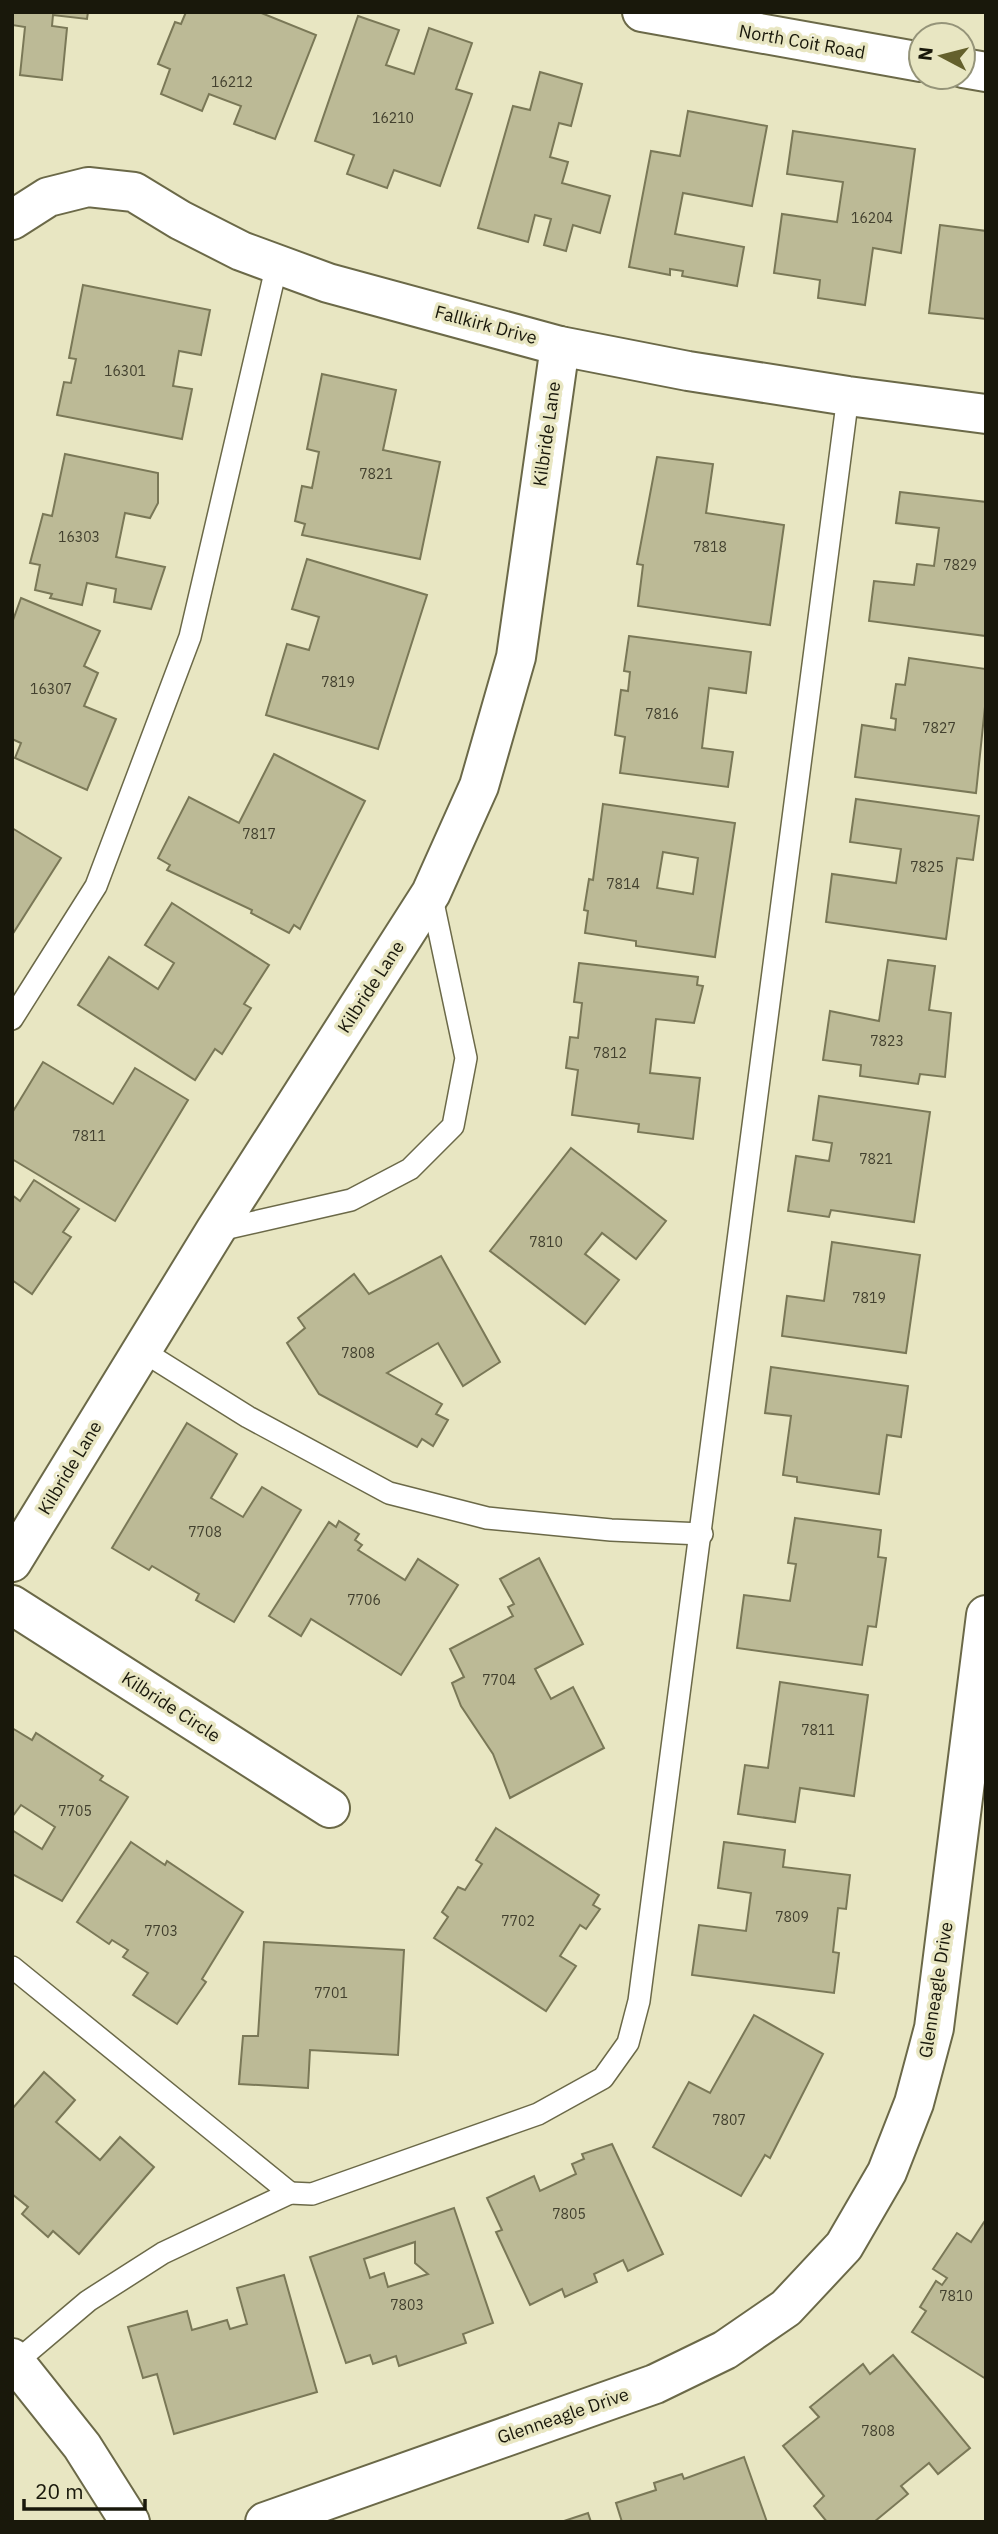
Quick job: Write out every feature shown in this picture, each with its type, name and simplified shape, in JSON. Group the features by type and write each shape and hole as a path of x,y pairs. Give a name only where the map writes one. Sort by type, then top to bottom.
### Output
{"street":[{"name":"North Coit Road","path":"642,12 907,59"},
{"name":"Fallkirk Drive","path":"12,220 48,197 88,187 134,192 180,220 241,251 328,283 560,346 848,396 986,414"},
{"name":"Kilbride Lane","path":"12,1562 215,1231 431,893 479,786 516,657 560,346"},
{"name":"Kilbride Circle","path":"12,1605 330,1808"},
{"name":"Glenneagle Drive","path":"265,2522 655,2384 725,2350 786,2308 844,2246 887,2172 914,2103 934,2028 986,1615"},
{"path":"14,2360 82,2446 130,2522"}],"lane":[{"path":"12,1019 96,886 190,637 277,264"},
{"path":"14,2360 88,2301 163,2253 290,2193 312,2194 538,2114 603,2077 628,2043 639,2001 702,1534 848,396"},
{"path":"215,1231 351,1200 410,1169 453,1126 466,1058 431,893"},
{"path":"141,1350 248,1417 389,1493 487,1518 611,1530 702,1534"},
{"path":"12,1967 290,2193"}],"building":[{"path":"12,12 88,12 87,19 53,15 52,26 67,28 62,80 20,75 25,27 12,25"},
{"path":"186,12 259,12 316,35 275,139 234,124 241,106 209,94 202,111 161,94 170,69 158,64 175,22 181,24"},
{"path":"358,16 399,30 386,65 414,74 429,28 472,43 456,89 472,94 440,186 394,170 387,188 347,174 354,155 315,141"},
{"path":"540,72 582,84 571,126 559,123 550,157 568,162 562,183 610,196 600,233 573,225 566,251 544,245 551,219 535,215 528,242 478,228 513,106 530,110"},
{"path":"688,111 767,126 752,206 683,193 675,234 744,247 737,286 682,276 683,271 670,269 670,275 629,267 651,151 680,156"},
{"path":"793,131 915,149 901,253 873,248 865,305 818,298 820,280 774,273 782,214 837,222 843,182 787,174"},
{"path":"940,225 986,231 986,319 929,313"},
{"path":"83,285 210,310 201,355 179,351 173,386 192,389 182,439 57,415 64,382 71,383 76,359 69,358"},
{"path":"322,374 396,390 383,450 440,462 420,559 302,535 305,524 295,521 302,486 312,488 319,452 307,449"},
{"path":"65,454 158,473 158,503 150,518 125,513 116,557 165,567 151,609 114,602 116,589 87,583 82,605 50,598 52,594 35,590 40,565 30,563 43,514 52,516"},
{"path":"657,457 713,464 706,513 784,525 770,625 638,606 643,565 637,564"},
{"path":"900,492 986,502 986,636 869,621 874,581 914,585 917,564 934,566 939,528 896,523"},
{"path":"307,559 427,595 378,749 266,715 287,644 309,650 319,617 292,609"},
{"path":"21,598 100,631 84,666 98,673 84,706 116,719 87,790 15,758 21,743 12,739 12,623"},
{"path":"629,636 751,652 746,693 709,688 702,748 733,752 728,787 620,773 625,737 615,735 621,690 628,691 630,672 624,671"},
{"path":"909,658 986,669 986,697 976,793 855,777 862,725 895,730 896,719 891,718 896,684 905,685"},
{"path":"274,754 365,801 300,929 294,925 289,933 251,913 252,910 167,870 170,865 158,858 189,797 239,823"},
{"path":"856,799 979,816 973,860 957,858 946,939 826,922 832,874 896,883 901,849 850,842"},
{"path":"603,804 735,823 715,957 636,946 636,941 585,933 588,911 584,910 589,879 593,880","holes":["663,852 698,858 693,894 657,888"]},
{"path":"12,828 61,858 12,935"},
{"path":"172,903 269,965 244,1004 251,1008 222,1054 215,1049 195,1080 78,1005 109,957 158,989 174,963 145,945"},
{"path":"888,960 935,966 929,1010 951,1013 945,1077 920,1074 918,1084 860,1076 861,1065 823,1060 830,1011 879,1021"},
{"path":"579,963 698,977 697,985 703,986 694,1023 656,1019 650,1073 700,1078 693,1139 638,1132 639,1124 572,1115 578,1070 566,1068 570,1037 578,1038 582,1003 574,1002"},
{"path":"43,1062 113,1104 135,1068 188,1100 115,1221 12,1159 12,1113"},
{"path":"819,1096 930,1112 914,1222 831,1210 829,1217 788,1211 796,1156 829,1161 832,1143 813,1140"},
{"path":"571,1148 666,1221 636,1259 602,1233 585,1254 619,1280 585,1324 490,1251"},
{"path":"34,1180 79,1209 63,1232 71,1237 32,1294 12,1280 12,1195 20,1201"},
{"path":"832,1242 920,1255 906,1353 782,1336 787,1296 824,1301"},
{"path":"441,1256 500,1362 463,1386 438,1343 387,1373 442,1404 436,1414 448,1420 433,1446 422,1439 417,1447 319,1394 287,1343 305,1328 298,1318 354,1274 369,1294"},
{"path":"771,1367 908,1386 901,1437 887,1435 879,1494 797,1482 797,1477 783,1475 791,1416 765,1413"},
{"path":"187,1423 237,1454 211,1498 243,1517 262,1487 301,1510 234,1622 196,1600 199,1594 152,1566 149,1570 112,1548"},
{"path":"795,1518 881,1530 878,1557 886,1558 876,1627 868,1626 862,1665 737,1648 744,1595 790,1601 796,1564 788,1563"},
{"path":"339,1521 359,1534 355,1540 362,1545 358,1550 405,1580 418,1559 458,1585 401,1675 311,1619 301,1636 269,1616 329,1522 336,1527"},
{"path":"539,1558 583,1644 535,1669 551,1699 573,1687 604,1748 510,1798 493,1754 461,1706 452,1683 464,1677 450,1649 513,1616 508,1607 514,1604 500,1579"},
{"path":"780,1682 868,1695 854,1796 800,1788 795,1822 738,1814 745,1765 768,1768"},
{"path":"12,1728 32,1740 36,1733 103,1776 100,1780 128,1797 62,1901 12,1874 12,1830 42,1849 55,1827 21,1805 12,1817"},
{"path":"496,1828 599,1895 593,1905 600,1909 586,1929 580,1925 560,1956 576,1966 546,2011 434,1938 448,1917 442,1912 458,1887 465,1890 482,1864 476,1860"},
{"path":"131,1842 165,1865 167,1861 243,1912 202,1979 206,1982 177,2024 133,1995 148,1973 123,1957 128,1950 112,1940 109,1944 77,1922"},
{"path":"724,1842 785,1850 783,1867 850,1875 846,1909 838,1908 833,1952 839,1953 834,1993 692,1975 699,1925 746,1931 751,1893 718,1888"},
{"path":"264,1942 404,1950 398,2055 310,2050 308,2088 239,2084 243,2036 258,2036"},
{"path":"754,2015 823,2054 770,2158 765,2155 741,2196 653,2147 689,2082 710,2093"},
{"path":"44,2072 75,2100 56,2122 100,2160 120,2137 154,2167 79,2254 53,2231 48,2237 22,2214 28,2207 12,2194 12,2109"},
{"path":"612,2144 663,2254 628,2271 623,2260 594,2274 597,2282 565,2297 562,2289 530,2305 496,2232 502,2230 487,2198 534,2176 540,2191 576,2174 572,2164 584,2159 582,2154"},
{"path":"454,2208 493,2323 463,2334 466,2343 399,2366 396,2356 373,2364 370,2355 346,2363 310,2257","holes":["415,2242 415,2263 428,2274 388,2287 384,2273 370,2278 364,2259"]},
{"path":"986,2219 986,2379 912,2332 926,2311 920,2307 936,2281 942,2285 947,2278 933,2269 957,2233 971,2242"},
{"path":"284,2275 317,2392 174,2434 157,2374 143,2378 128,2327 187,2311 192,2330 227,2320 230,2329 247,2324 237,2288"},
{"path":"893,2355 970,2448 938,2474 929,2463 901,2486 908,2494 874,2522 827,2522 814,2506 824,2496 783,2446 819,2417 810,2407 863,2364 870,2374"},
{"path":"744,2457 767,2522 622,2522 616,2503 656,2490 654,2483 682,2474 684,2479"},
{"path":"588,2513 591,2522 561,2522"}]}
